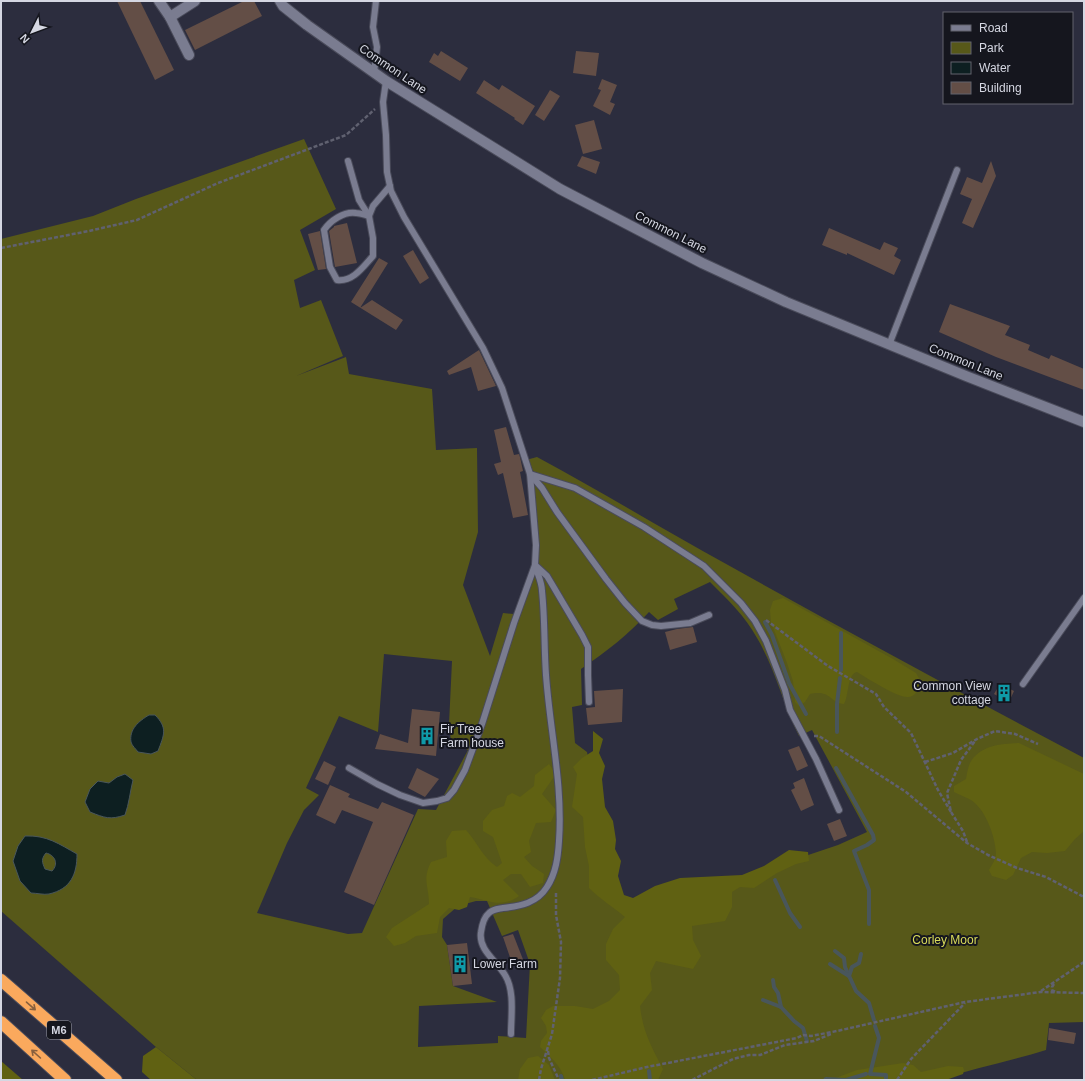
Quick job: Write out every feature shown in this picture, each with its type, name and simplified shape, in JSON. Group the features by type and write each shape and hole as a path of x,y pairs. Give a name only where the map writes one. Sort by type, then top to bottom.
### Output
{"highway":[{"name":"M6","path":"1,980 116,1080"},
{"path":"1,1022 65,1080"}],"street":[{"path":"159,1 170,17 188,55"},
{"path":"170,17 194,1"},
{"name":"Common Lane","path":"280,1 283,6 374,73 560,189 702,263 786,302 889,345 1084,422"}],"lane":[{"path":"374,73 377,47 374,27 376,1"},
{"path":"349,768 388,789 423,803 447,798 454,790 465,770 482,724 514,623 535,565 536,545 530,474 502,388 483,348 404,217 391,191 386,172 386,135 383,102 386,81"},
{"path":"348,161 359,200 369,216 373,238 373,256 359,273 345,281 337,280 330,267 324,230 328,224 339,216 355,213 369,216"},
{"path":"889,345 957,170"},
{"path":"369,216 373,206 390,186"},
{"path":"530,474 542,488 557,512 606,579 642,621 652,625 661,626 690,622 709,615"},
{"path":"530,474 575,488 644,527 704,566 741,603 755,621 766,641 785,690 790,710 816,759 839,810"},
{"path":"535,565 547,576 588,647 589,702"},
{"path":"512,1034 511,993 506,976 484,948 480,938 481,932 484,920 489,913 495,909 516,907 527,904 538,898 547,887 555,870 558,856 561,822 558,766 546,675 542,589 535,565"},
{"path":"1023,684 1084,598"}],"path":[{"path":"1,248 90,231 137,220 218,183 346,135 383,102"},
{"path":"760,616 828,666 876,694 884,707 911,733 938,790 963,831 967,843"},
{"path":"925,762 954,753 977,739 995,731 1016,734 1038,744"},
{"path":"812,735 819,736 824,739 906,792 967,843 988,855 1017,868 1046,877 1084,897"},
{"path":"951,812 947,793 961,760 977,739"},
{"path":"539,1080 552,1034 560,978 560,942 556,915 555,870"},
{"path":"1041,992 1084,962"},
{"path":"1055,982 1052,990 1056,993"},
{"path":"592,1080 647,1066 797,1038 802,1035 808,1036 837,1031 965,1002 1041,992 1084,993"},
{"path":"897,1080 911,1059 965,1002"},
{"path":"692,1080 733,1059 749,1055 760,1055 785,1045 814,1041 837,1031"},
{"path":"548,1049 549,1058 559,1080"}],"green space":[{"name":"Corley Moor","path":"304,139 336,209 300,230 315,270 294,280 300,308 321,300 343,356 296,376 346,357 349,374 432,389 436,450 477,448 478,532 463,585 490,656 503,613 514,614 530,574 535,554 526,460 537,457 704,552 950,687 1084,758 1084,1022 1049,1023 1046,1050 939,1080 197,1080 156,1047 1,911 1,239 93,216 136,199","holes":["710,582 736,608 747,622 769,661 799,736 812,730 867,832 838,845 737,879 622,902 598,811 587,752 575,743 572,707 582,705 581,669 617,642 649,612 658,620 678,609 674,599","384,654 452,661 449,724 451,741 468,750 436,810 418,809 362,933 348,934 257,913 287,843 304,810 319,795 306,788 339,716 378,732","476,901 487,901 502,936 518,930 530,964 526,1038 498,1036 498,1043 418,1047 419,1006 497,1002 453,986 447,945 442,937 443,919 458,906"]}],"shaded area":[{"path":"783,598 916,673 921,685 914,695 910,697 903,696 882,687 857,672 851,677 844,704 839,703 822,693 817,693 810,694 805,702 799,706 795,702 793,681 771,622 770,610 773,601"},
{"path":"593,731 603,739 599,753 605,766 602,779 605,807 613,821 616,840 615,849 621,861 618,876 624,895 633,898 655,886 680,878 742,875 764,866 789,850 808,852 809,861 796,864 777,873 754,888 740,887 732,892 732,907 725,921 692,926 693,940 701,956 693,969 656,961 650,973 652,990 640,1006 645,1031 663,1069 658,1080 565,1080 552,1058 540,1047 541,1041 547,1033 546,1026 541,1018 546,1010 553,1006 575,1006 593,1009 609,1001 620,990 619,975 606,960 606,944 613,929 625,917 589,888 589,866 585,847 583,817 572,807 577,774 573,767 582,758 593,751"},
{"path":"1019,743 1084,774 1084,831 1065,851 1047,853 1032,852 1021,858 1013,875 1006,880 992,876 989,870 995,860 996,853 994,839 989,824 976,804 954,792 954,786 966,779 970,763 979,752 998,745"},
{"path":"549,764 556,774 542,794 556,810 551,822 536,823 529,841 531,852 524,857 532,866 544,874 543,883 530,887 521,874 511,874 503,880 519,896 512,900 500,903 470,897 467,907 459,910 449,908 440,917 437,933 416,936 405,943 394,946 386,937 392,928 429,904 426,878 428,868 431,862 447,857 446,841 452,831 466,830 484,855 497,867 502,863 493,837 483,831 483,821 492,810 504,806 507,796 512,793 520,797 534,786 535,775"},
{"path":"156,1047 197,1080 151,1080 142,1072 143,1056"},
{"path":"538,1056 549,1065 555,1080 518,1080 520,1069 528,1058"},
{"path":"1,1061 23,1080 1,1080"},
{"path":"903,1063 913,1065 921,1072 948,1066 963,1067 964,1070 963,1074 946,1080 830,1080 857,1070"}],"water":[{"path":"149,715 155,715 162,724 164,732 158,751 151,754 138,752 131,742 133,729 138,723"},
{"path":"125,774 133,780 125,815 108,818 90,812 85,802 90,789 98,781 109,783 117,777"},
{"path":"25,836 33,836 52,841 77,854 76,868 71,880 57,892 47,894 31,893 20,881 13,861 18,846","holes":["46,853 54,858 56,863 52,871 45,869 43,862 43,857"]}],"building":[{"path":"117,1 140,1 174,70 155,80"},
{"path":"244,1 254,1 262,16 195,50 185,30"},
{"path":"441,51 468,68 460,81 429,62 434,53 438,56"},
{"path":"576,51 599,53 596,76 573,73"},
{"path":"602,79 617,85 610,102 615,104 610,115 593,106 601,90 598,89"},
{"path":"484,80 499,90 502,85 535,106 523,125 514,119 515,118 476,93"},
{"path":"550,90 560,96 544,121 535,115"},
{"path":"594,120 602,149 583,154 575,125"},
{"path":"582,156 600,162 596,174 577,166"},
{"path":"991,161 996,176 973,228 962,223 972,199 960,194 967,177 982,183"},
{"path":"347,223 357,263 335,267 329,231 334,226"},
{"path":"829,228 880,250 884,242 898,248 894,256 901,260 894,275 847,253 847,255 822,245"},
{"path":"320,231 326,269 318,270 308,234"},
{"path":"413,250 429,278 420,284 403,256"},
{"path":"379,258 388,263 360,308 351,302"},
{"path":"372,300 403,320 396,330 360,308"},
{"path":"950,304 1010,326 1005,335 1030,345 1028,350 1049,359 1051,355 1084,369 1084,390 996,357 939,332"},
{"path":"479,350 496,386 478,391 471,367 449,375 447,371"},
{"path":"506,427 514,455 519,454 520,457 523,471 520,472 528,515 513,518 503,473 498,475 494,464 501,462 494,430"},
{"path":"693,627 697,642 670,650 665,632"},
{"name":"Common View cottage","path":"1000,684 1014,691 1009,702 994,694"},
{"path":"623,689 622,722 588,725 586,708 595,707 594,691"},
{"path":"412,709 440,712 436,756 375,749 380,734 408,743"},
{"path":"799,746 808,766 797,771 788,750"},
{"path":"324,761 336,767 328,785 315,779"},
{"path":"417,768 439,779 425,797 408,788"},
{"path":"804,778 814,805 801,811 791,790 795,788 793,783"},
{"path":"330,785 350,794 348,797 378,809 382,802 414,815 374,905 344,892 373,822 342,810 335,824 316,815"},
{"path":"840,819 847,836 834,841 827,824"},
{"name":"Lower Farm","path":"513,934 524,962 513,966 503,937"},
{"name":"Lower Farm","path":"467,943 472,984 453,986 447,945"},
{"path":"1049,1028 1076,1033 1074,1044 1048,1040"}],"waterway":[{"path":"765,622 772,635 789,683 806,714"},
{"path":"841,633 841,670"},
{"path":"837,732 837,704 840,678"},
{"path":"836,768 873,835 874,840 854,851 869,890 869,924"},
{"path":"775,880 790,913 800,927"},
{"path":"835,951 844,958 845,967 856,991 869,1003 874,1020"},
{"path":"830,964 849,976 852,967 859,963 861,954"},
{"path":"773,980 781,1007"},
{"path":"763,1000 781,1007 803,1028 807,1041"},
{"path":"875,1026 879,1038 870,1074 886,1075 886,1080"},
{"path":"649,1071 650,1080"},
{"path":"825,1080 846,1080 866,1074"},
{"path":"561,1076 562,1080"}],"place":[{"name":"Common View cottage","path":"1004,693"},
{"name":"Fir Tree Farm house","path":"427,736"},
{"name":"Lower Farm","path":"460,964"}]}
